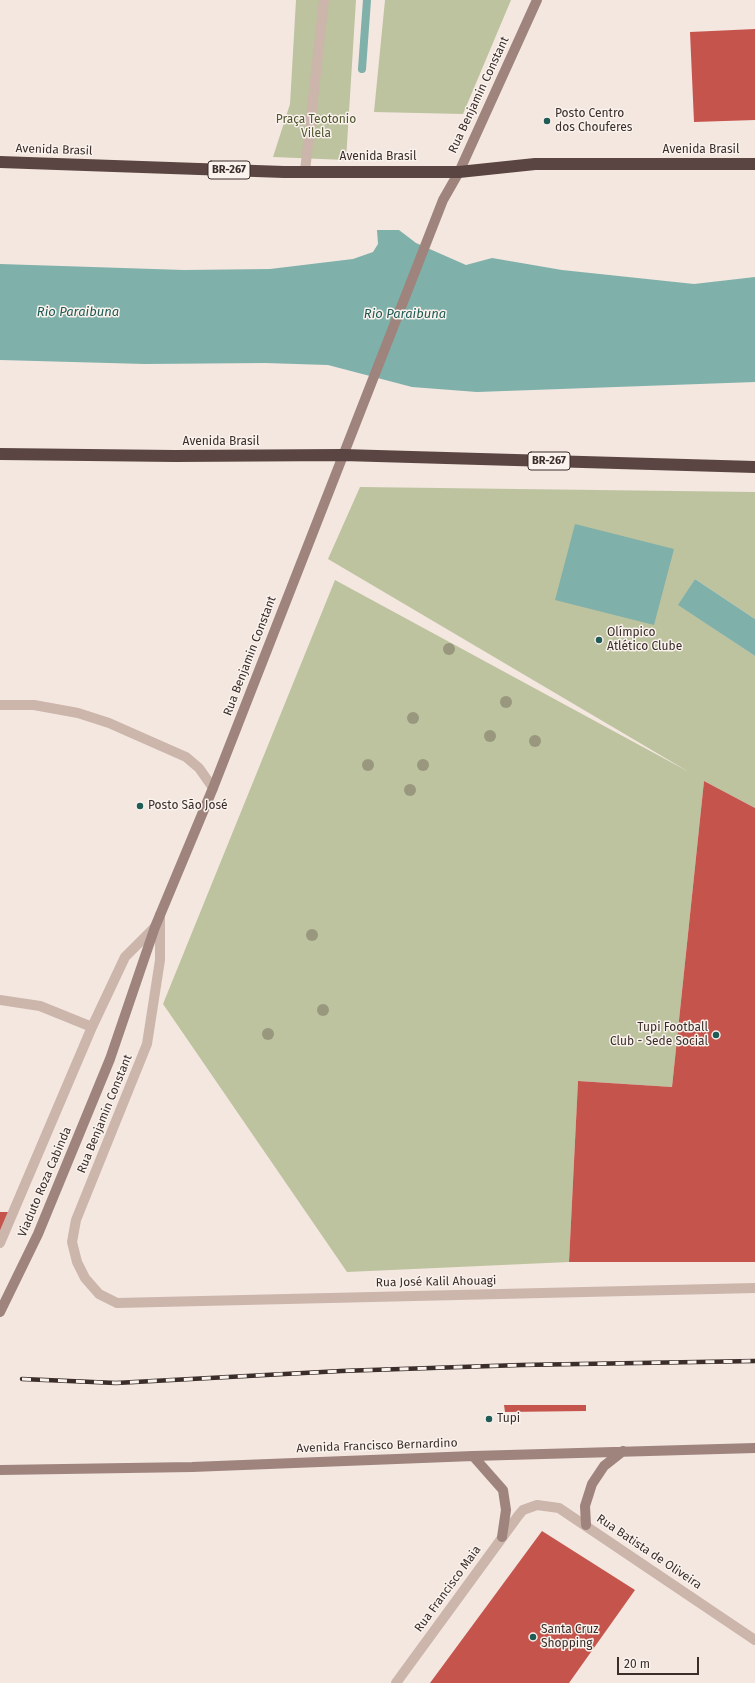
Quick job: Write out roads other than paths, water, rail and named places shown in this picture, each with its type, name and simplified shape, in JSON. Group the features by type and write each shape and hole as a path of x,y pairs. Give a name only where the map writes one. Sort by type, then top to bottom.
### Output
{"highway":[{"name":"Avenida Brasil","path":"0,162 305,171 458,172 535,164 755,164"},
{"name":"Avenida Brasil","path":"0,454 175,456 343,455 755,467"}],"main road":[{"name":"Rua Benjamin Constant","path":"110,1059 155,927 213,788 443,200 458,172 537,0"},
{"name":"Viaduto Roza Cabinda","path":"0,1312 38,1234 110,1059"},
{"name":"Avenida Francisco Bernardino","path":"0,1470 192,1466 623,1451 755,1448"},
{"path":"586,1525 585,1506 592,1484 604,1466 623,1451"},
{"path":"473,1456 502,1490 506,1510 502,1537"}],"street":[{"path":"305,171 324,0"},
{"path":"0,706 34,705 78,714 109,723 186,757 199,768 213,788"},
{"name":"Rua Benjamin Constant","path":"117,1303 98,1294 86,1278 77,1262 72,1242 76,1220 147,1044 160,960 160,915"},
{"name":"Rua Benjamin Constant","path":"0,1243 92,1027 124,957 155,927"},
{"path":"0,1000 40,1006 92,1027"},
{"name":"Rua José Kalil Ahouagi","path":"117,1303 755,1288"},
{"name":"Rua Batista de Oliveira","path":"523,1510 537,1505 559,1508 755,1640"},
{"name":"Rua Francisco Maia","path":"396,1683 523,1510"}],"water":[{"name":"Rio Paraibuna","path":"377,230 399,230 416,243 466,265 492,258 562,270 694,284 755,277 755,382 477,392 412,387 328,365 265,363 145,364 0,360 0,264 184,270 270,269 353,259 373,252 378,244"},
{"path":"575,524 674,549 654,625 555,600"},
{"path":"695,579 755,619 755,656 678,605"}],"waterway":[{"path":"362,69 367,0"}],"railway":[{"path":"22,1379 116,1383 341,1371 521,1365 755,1361"}],"place":[{"name":"Posto Centro dos Chouferes","path":"547,121"},
{"name":"Olímpico Atlético Clube","path":"599,640"},
{"name":"Posto São José","path":"140,806"},
{"name":"Tupi Football Club - Sede Social","path":"716,1035"},
{"name":"Tupi","path":"489,1419"},
{"name":"Santa Cruz Shopping","path":"533,1637"}],"park label":[{"name":"Praça Teotonio Vilela","path":"316,127"}]}
